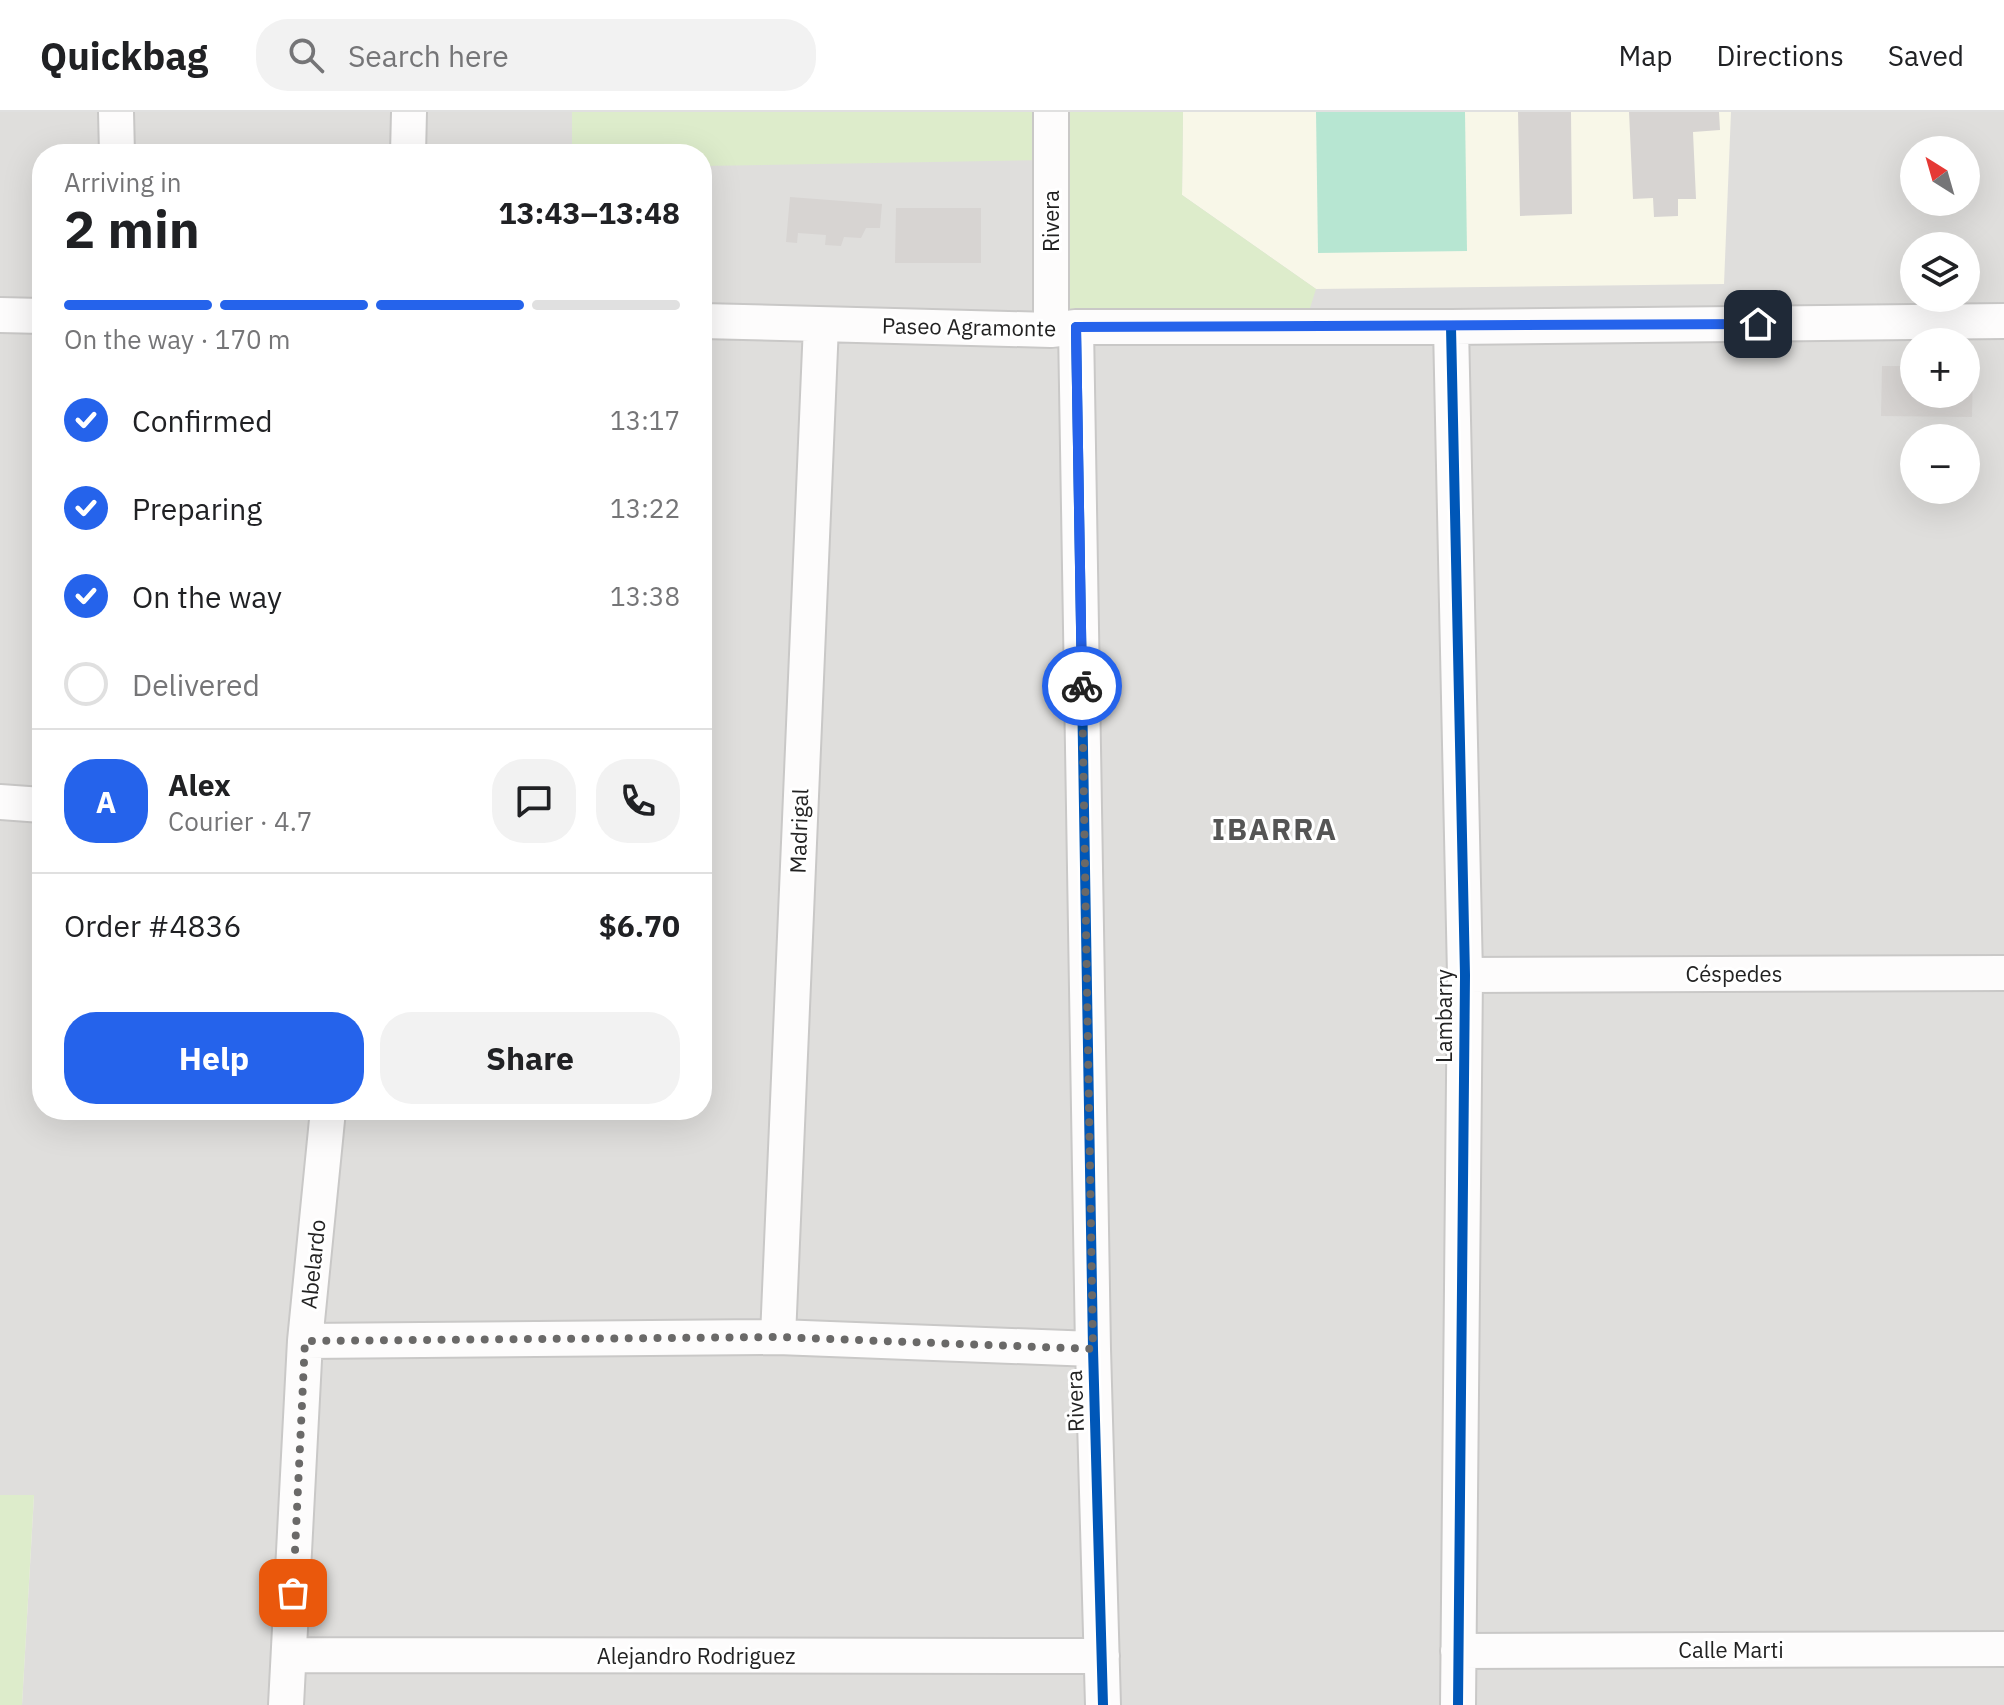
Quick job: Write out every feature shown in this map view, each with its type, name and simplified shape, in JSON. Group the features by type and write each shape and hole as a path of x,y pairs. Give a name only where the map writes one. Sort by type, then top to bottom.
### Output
{"street":[{"path":"116,112 117,144"},
{"path":"408,144 409,112"},
{"name":"Rivera","path":"1051,112 1063,328 1103,1705"},
{"path":"0,315 32,316"},
{"name":"Paseo Agramonte","path":"712,321 1063,328 2004,321"},
{"name":"Madrigal","path":"778,1337 821,325"},
{"name":"Lambarry","path":"1451,327 1465,975 1458,1705"},
{"path":"0,802 32,804"},
{"name":"Céspedes","path":"1465,975 2004,973"},
{"name":"Abelardo","path":"286,1705 305,1341 327,1120"},
{"path":"305,1341 778,1337 1093,1349"},
{"name":"Calle Marti","path":"1458,1651 2004,1649"},
{"name":"Alejandro Rodriguez","path":"290,1655 1102,1656"}],"shaded area":[{"path":"0,112 2004,112 2004,1705 22,1705 34,1496 0,1495"},
{"path":"1183,112 1731,112 1724,284 1316,289 1182,195"}],"green space":[{"path":"572,112 1183,112 1182,195 1316,289 1304,327 1051,330 1050,160 712,166 712,144 572,144"},
{"path":"1316,112 1465,112 1467,251 1318,253"},
{"path":"0,1495 34,1495 22,1705 0,1705"}],"building":[{"path":"1518,112 1571,112 1572,214 1520,216"},
{"path":"1629,112 1719,112 1720,130 1693,132 1696,199 1678,199 1678,216 1654,217 1653,198 1633,199"},
{"path":"790,197 882,204 880,228 866,228 861,238 844,237 841,246 825,245 826,235 798,233 797,243 786,242"},
{"path":"896,208 981,208 981,263 895,263"},
{"path":"1882,366 1900,366 1900,408 1972,408 1972,417 1881,416"}],"cycle path":[{"path":"1076,327 1093,1349 1103,1705"},
{"path":"1451,327 1465,975 1458,1705"}],"way so far":[{"path":"293,1593 305,1341 778,1337 1093,1349 1082,686"}],"district":[{"name":"IBARRA","path":"1275,830"}],"route":[{"path":"1082,686 1076,327 1758,324"}]}
